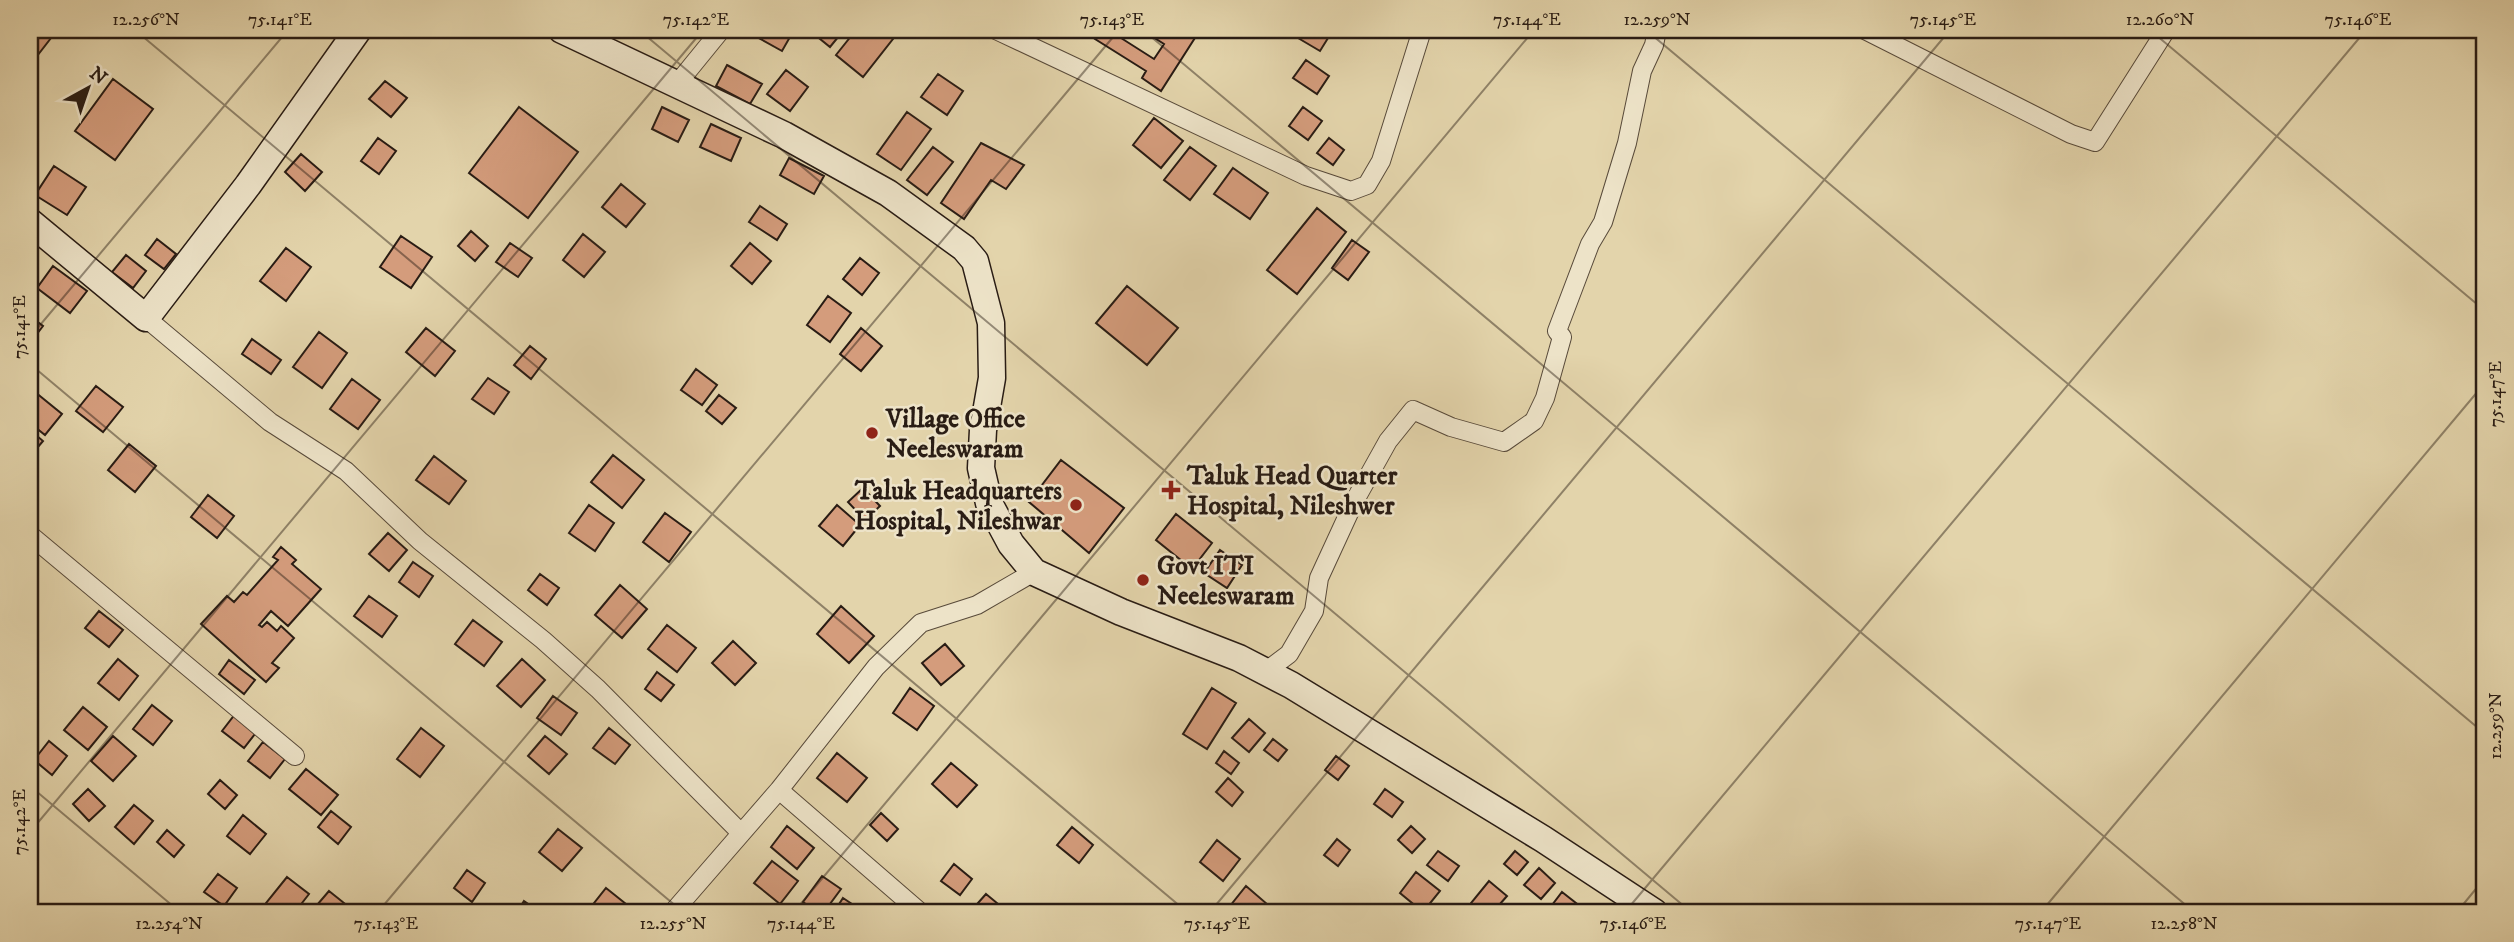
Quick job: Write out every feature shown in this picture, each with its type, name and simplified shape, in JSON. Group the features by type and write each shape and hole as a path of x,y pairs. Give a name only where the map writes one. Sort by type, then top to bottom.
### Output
{"main road":[{"path":"30,222 146,318 248,185 358,30"},
{"path":"562,30 783,135 888,193 964,247 975,261 991,323 992,378 983,430 981,468 989,503 1011,544 1034,572 1265,672 1543,839 1640,909"}],"street":[{"path":"677,84 721,30"},
{"path":"996,30 1306,176 1351,191 1367,185 1381,161 1422,30"},
{"path":"1265,672 1289,654 1314,611 1319,578 1354,502 1388,441 1413,410 1451,427 1504,442 1534,421 1545,398 1562,337 1556,331 1590,244 1603,222 1627,143 1642,71 1654,45 1657,30"},
{"path":"1865,30 2071,134 2095,142 2166,30"},
{"path":"146,318 270,422 346,471 420,541 543,640 650,740 740,832"},
{"path":"30,535 295,756"},
{"path":"673,912 779,790 876,667 921,623 977,605 1034,572"},
{"path":"779,790 919,912"}],"building":[{"path":"30,30 40,30 51,38 30,65"},
{"path":"761,30 794,30 782,51 757,37"},
{"path":"809,30 841,30 843,31 830,47"},
{"path":"856,30 900,30 863,77 836,55"},
{"path":"1101,30 1125,30 1121,38 1154,59 1164,44 1142,30 1200,30 1161,91 1142,78 1146,71 1095,39"},
{"path":"1303,30 1333,30 1320,51 1298,38"},
{"path":"1306,60 1329,76 1317,94 1293,78"},
{"path":"727,65 762,84 750,104 716,86"},
{"path":"786,70 808,87 790,111 767,94"},
{"path":"938,74 963,91 947,115 921,97"},
{"path":"113,79 153,109 115,160 75,131"},
{"path":"385,81 407,98 391,117 369,99"},
{"path":"519,107 578,152 528,218 469,173"},
{"path":"662,107 689,120 678,142 652,129"},
{"path":"1303,107 1322,121 1308,140 1289,126"},
{"path":"907,112 931,129 901,170 877,154"},
{"path":"1154,118 1183,141 1161,168 1133,145"},
{"path":"711,124 741,138 731,161 700,147"},
{"path":"378,138 396,151 379,174 361,161"},
{"path":"1329,138 1344,150 1333,165 1317,153"},
{"path":"981,143 1024,165 1006,189 991,180 964,219 941,203"},
{"path":"933,147 953,162 927,195 907,180"},
{"path":"1190,147 1216,166 1190,200 1164,180"},
{"path":"301,154 322,172 305,191 285,172"},
{"path":"789,158 824,176 814,194 780,175"},
{"path":"54,166 86,187 67,215 35,195"},
{"path":"1233,168 1268,193 1250,219 1214,194"},
{"path":"621,184 645,204 626,227 602,207"},
{"path":"760,206 787,224 777,240 749,222"},
{"path":"1317,208 1346,232 1297,294 1267,270"},
{"path":"471,231 488,246 475,261 458,246"},
{"path":"583,234 605,252 584,277 563,260"},
{"path":"401,236 432,257 411,288 380,267"},
{"path":"157,239 176,254 164,269 145,255"},
{"path":"1352,240 1369,252 1348,280 1332,268"},
{"path":"510,243 532,258 518,277 496,262"},
{"path":"750,243 771,261 752,284 731,266"},
{"path":"286,248 311,267 286,301 260,281"},
{"path":"126,255 146,271 133,288 112,272"},
{"path":"860,258 879,273 862,295 843,279"},
{"path":"53,266 87,291 70,313 37,288"},
{"path":"1127,286 1178,328 1147,365 1096,323"},
{"path":"828,296 851,313 830,342 807,325"},
{"path":"30,316 43,326 30,343"},
{"path":"426,328 455,351 435,376 406,352"},
{"path":"861,328 882,346 861,371 840,354"},
{"path":"319,332 347,353 322,388 293,367"},
{"path":"252,339 281,360 271,374 242,354"},
{"path":"530,346 546,359 531,379 514,365"},
{"path":"696,369 717,385 702,405 681,390"},
{"path":"488,378 509,392 494,414 472,399"},
{"path":"352,379 380,400 358,429 330,409"},
{"path":"96,386 123,407 103,432 76,411"},
{"path":"35,392 62,414 45,435 30,423 30,398"},
{"path":"719,395 736,408 722,424 706,411"},
{"path":"30,430 43,441 32,454 30,453"},
{"path":"129,444 156,466 135,492 108,470"},
{"path":"613,455 644,480 622,508 591,482"},
{"path":"434,456 466,481 449,504 416,480"},
{"name":"Taluk Headquarters Hospital, Nileshwar","path":"1061,460 1124,508 1089,553 1029,502"},
{"path":"863,488 880,506 865,520 848,502"},
{"path":"208,495 234,516 217,538 191,517"},
{"path":"589,505 614,523 595,551 569,533"},
{"path":"837,505 860,525 843,546 819,526"},
{"path":"665,513 691,532 669,562 643,542"},
{"path":"1176,514 1212,543 1192,569 1156,540"},
{"path":"388,533 407,550 389,571 369,554"},
{"path":"281,547 296,560 292,564 321,589 288,626 271,611 259,625 262,627 267,622 277,631 281,626 294,638 272,663 279,668 266,682 201,624 227,596 234,602 243,592 247,595 278,560 273,557"},
{"path":"1220,550 1242,565 1227,588 1204,573"},
{"path":"413,562 433,576 419,597 399,582"},
{"path":"540,574 559,588 547,605 528,590"},
{"path":"620,585 647,609 622,638 595,615"},
{"path":"369,596 397,616 382,637 354,616"},
{"path":"841,606 874,636 849,663 817,634"},
{"path":"99,611 123,630 109,647 85,628"},
{"path":"473,620 502,642 484,666 455,644"},
{"path":"667,625 696,648 677,672 648,649"},
{"path":"733,641 756,663 735,685 712,663"},
{"path":"945,644 964,666 941,685 922,663"},
{"path":"118,659 138,676 119,700 98,683"},
{"path":"522,659 545,680 521,707 497,686"},
{"path":"229,660 255,680 244,694 219,674"},
{"path":"657,672 674,685 661,701 645,689"},
{"path":"910,688 934,706 917,730 893,713"},
{"path":"1212,688 1236,703 1207,749 1183,734"},
{"path":"553,696 577,713 561,735 537,718"},
{"path":"152,705 172,721 153,745 133,729"},
{"path":"83,707 107,727 88,750 64,730"},
{"path":"236,713 258,730 244,748 222,731"},
{"path":"1249,719 1265,733 1249,752 1232,738"},
{"path":"421,728 444,746 420,777 397,759"},
{"path":"609,728 630,745 615,764 593,748"},
{"path":"113,736 136,756 113,781 91,761"},
{"path":"545,736 567,754 549,774 528,756"},
{"path":"1273,739 1287,750 1278,761 1264,750"},
{"path":"49,741 67,756 52,775 34,760"},
{"path":"263,742 285,759 270,778 248,761"},
{"path":"1224,751 1239,763 1231,774 1216,763"},
{"path":"837,753 867,778 847,802 817,778"},
{"path":"1336,756 1349,766 1338,780 1325,770"},
{"path":"951,763 977,785 957,807 932,784"},
{"path":"306,769 338,795 321,815 289,789"},
{"path":"1228,778 1243,792 1232,806 1216,792"},
{"path":"220,780 237,795 225,809 208,794"},
{"path":"88,789 105,806 89,821 73,804"},
{"path":"1385,789 1403,802 1392,817 1374,804"},
{"path":"134,805 153,821 134,844 115,827"},
{"path":"331,811 351,827 338,844 318,827"},
{"path":"881,813 898,829 887,841 870,825"},
{"path":"243,815 266,834 250,854 227,836"},
{"path":"787,826 814,848 797,869 771,847"},
{"path":"1411,826 1425,839 1412,853 1398,840"},
{"path":"1072,827 1093,845 1079,863 1057,845"},
{"path":"558,829 582,848 562,871 539,852"},
{"path":"167,830 184,845 174,857 157,842"},
{"path":"1337,839 1350,850 1338,866 1324,855"},
{"path":"1217,840 1240,859 1223,881 1200,862"},
{"path":"1438,851 1459,866 1448,881 1427,865"},
{"path":"1515,851 1528,862 1517,875 1504,864"},
{"path":"772,861 798,881 780,904 754,883"},
{"path":"954,864 972,879 960,895 941,881"},
{"path":"1539,868 1555,883 1541,899 1524,885"},
{"path":"467,870 485,883 472,902 454,888"},
{"path":"1416,872 1440,891 1423,912 1400,893"},
{"path":"218,874 237,888 224,906 204,892"},
{"path":"822,876 841,889 824,912 817,912 803,902"},
{"path":"287,877 309,894 295,912 277,912 266,903"},
{"path":"1489,881 1507,896 1493,912 1482,912 1471,903"},
{"path":"1246,886 1267,904 1260,912 1238,912 1230,906"},
{"path":"606,888 636,912 587,912"},
{"path":"329,891 354,911 311,912"},
{"path":"1562,892 1581,907 1577,912 1553,912 1549,909"},
{"path":"986,894 1003,908 999,912 970,912"},
{"path":"843,898 864,912 834,912"},
{"path":"524,901 540,912 517,912"}],"place":[{"name":"Village Office Neeleswaram","path":"872,433"},
{"name":"Taluk Head Quarter Hospital, Nileshwer","path":"1171,490"},
{"name":"Taluk Headquarters Hospital, Nileshwar","path":"1076,505"},
{"name":"Govt ITI Neeleswaram","path":"1143,580"}]}
